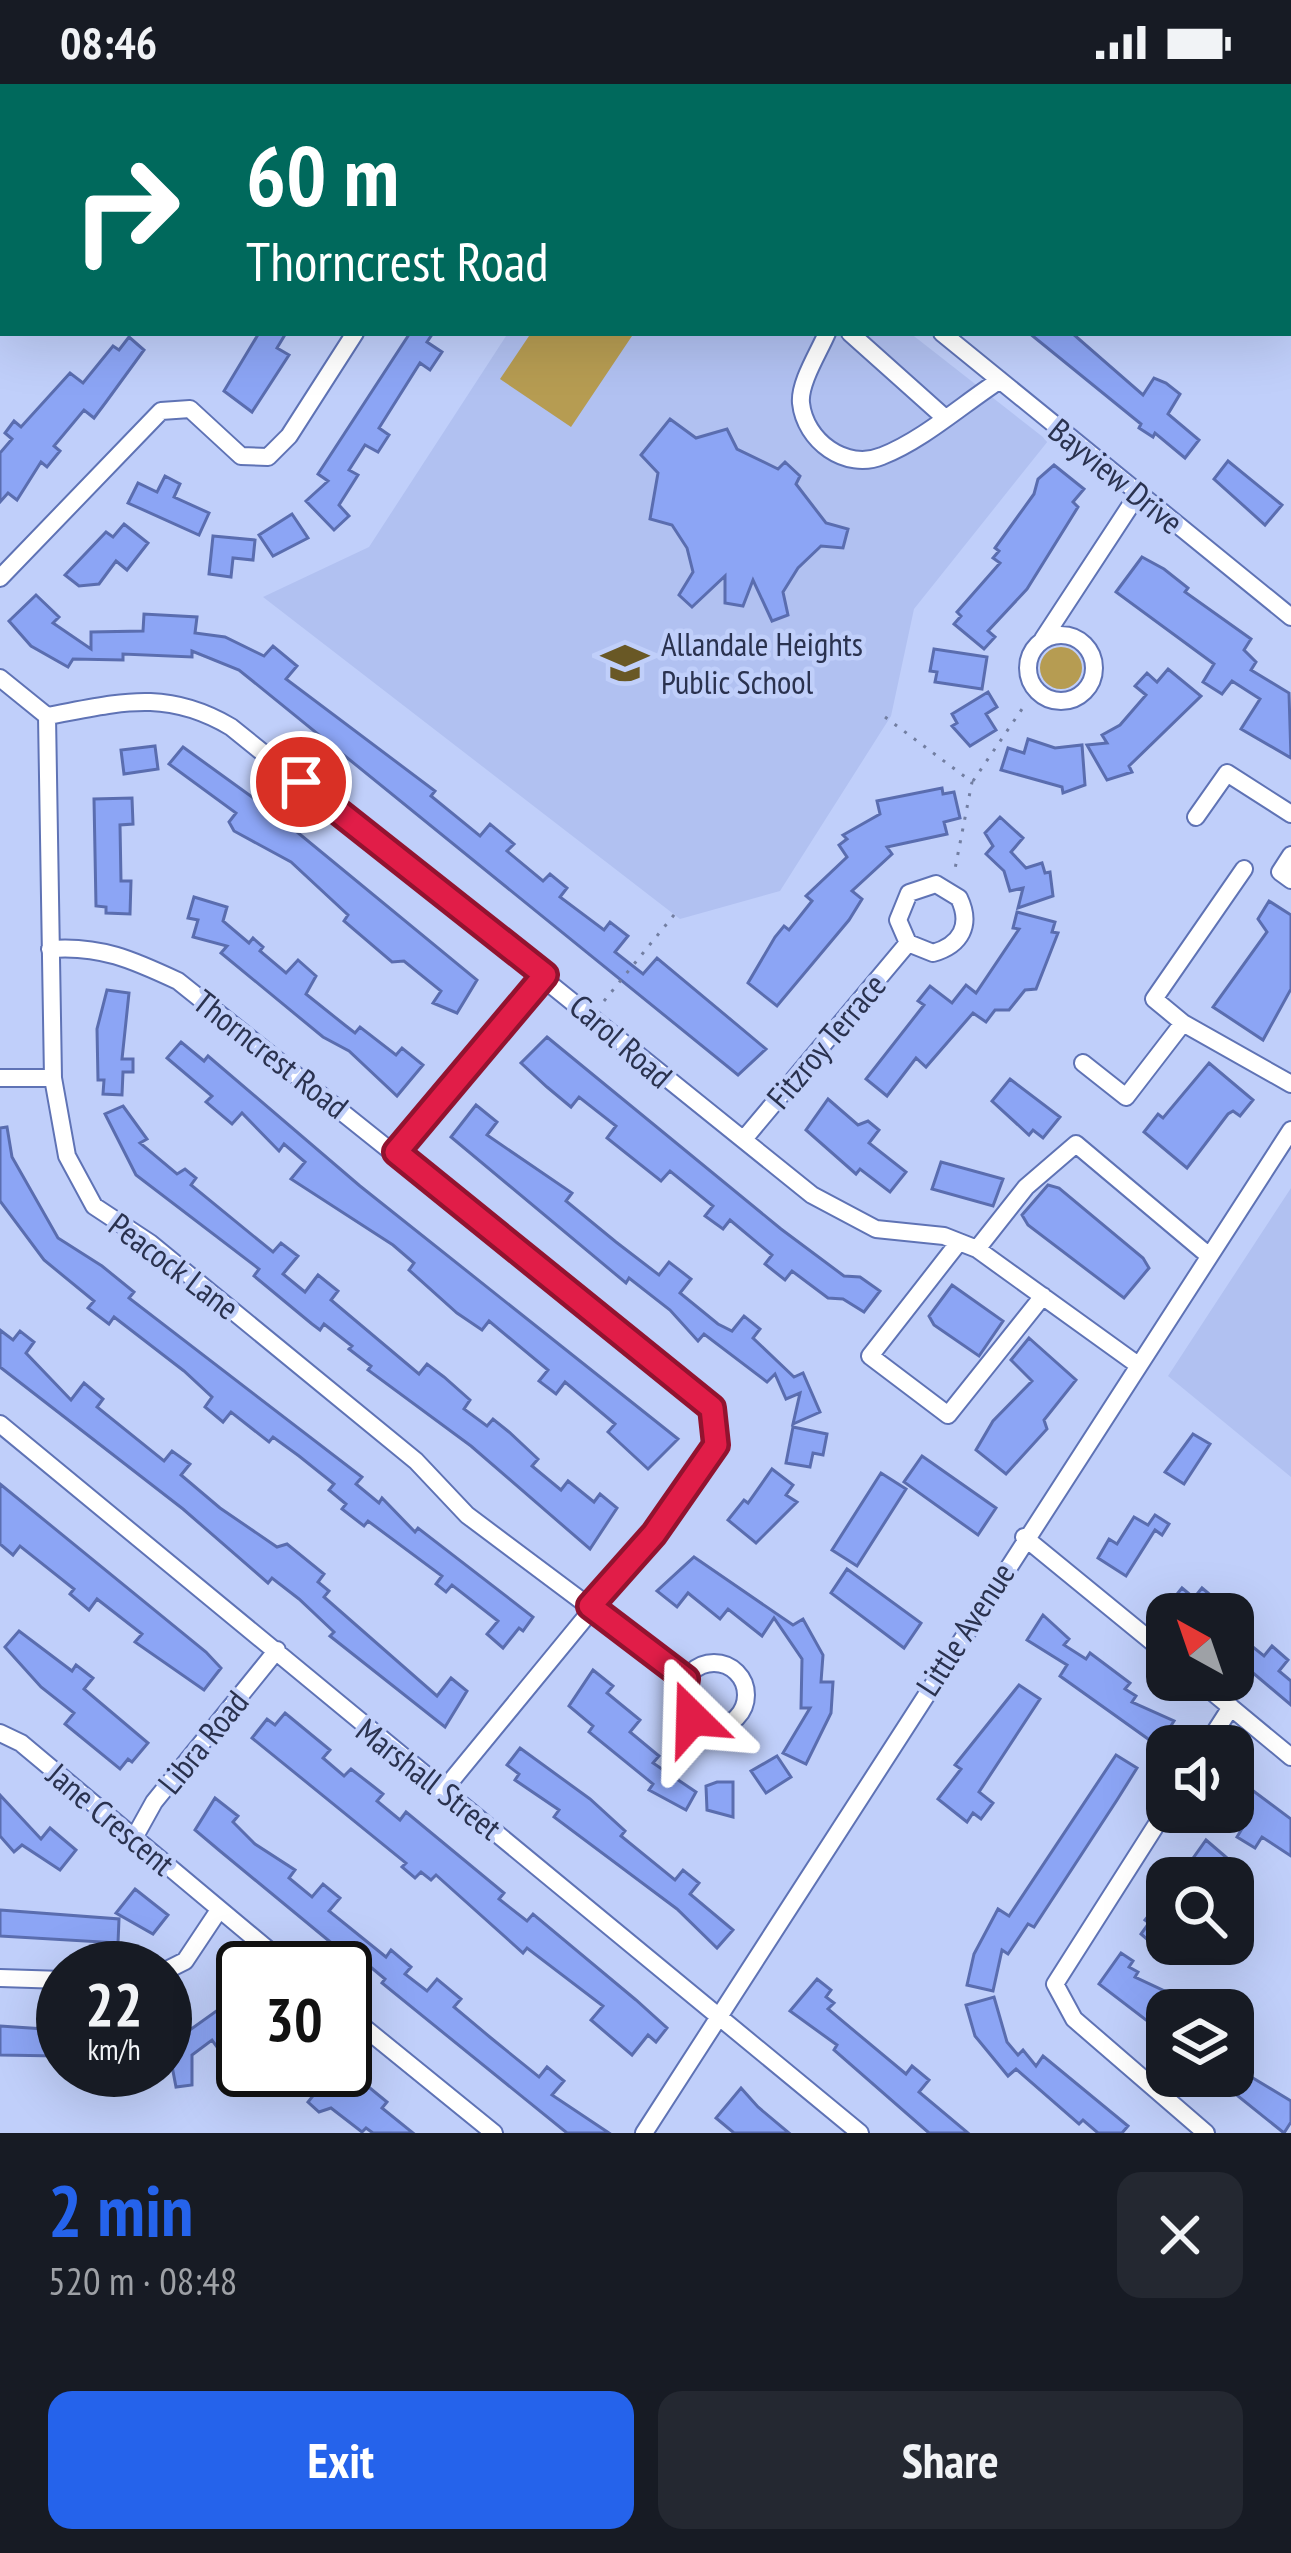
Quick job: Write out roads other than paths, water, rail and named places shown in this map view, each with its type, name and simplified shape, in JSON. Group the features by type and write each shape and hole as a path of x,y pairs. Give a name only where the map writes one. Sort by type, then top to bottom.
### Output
{"street":[{"path":"0,578 161,412 190,409 235,453 248,459 268,457 289,436 353,336"},
{"path":"825,336 800,399 808,426 826,448 848,460 881,457 1000,380"},
{"path":"853,336 944,416"},
{"name":"Bayview Drive","path":"946,336 1291,617"},
{"path":"1042,640 1074,637 1090,651 1094,673 1075,698 1053,700 1034,689 1029,657 1138,494"},
{"path":"0,678 47,716"},
{"name":"Carol Road","path":"47,716 151,700 194,705 231,727 545,975 812,1195 876,1229 968,1245 1138,1365"},
{"name":"Peacock Lane","path":"47,716 53,1078 67,1156 94,1206 151,1243 416,1461 467,1515 686,1679"},
{"path":"1196,817 1227,773 1291,814"},
{"path":"1291,855 1280,872 1291,880"},
{"path":"1244,868 1154,999 1183,1024 1291,1084"},
{"name":"Fitzroy Terrace","path":"922,885 951,890 965,910 959,939 933,952 908,943 898,920 909,893 922,885"},
{"name":"Fitzroy Terrace","path":"744,1139 908,943"},
{"name":"Thorncrest Road","path":"50,949 87,946 115,952 178,981 712,1408 716,1445 654,1534 590,1606 442,1792"},
{"path":"396,1152 545,975"},
{"path":"1083,1063 1126,1096 1183,1024"},
{"path":"0,1078 53,1078"},
{"name":"Little Avenue","path":"644,2133 1024,1537 1291,1130"},
{"path":"1043,1296 948,1415 870,1355 968,1245 1076,1144 1208,1255"},
{"name":"Marshall Street","path":"0,1424 442,1792 570,1889 860,2133"},
{"path":"1024,1537 1146,1637"},
{"name":"Libra Road","path":"134,1838 154,1802 277,1650"},
{"path":"1224,1701 1291,1757"},
{"path":"1219,1725 1231,1707"},
{"name":"Jane Crescent","path":"0,1733 21,1743 257,1941"},
{"path":"1151,1833 1055,1984 1074,2019 1207,2133"},
{"path":"192,1950 219,1910"},
{"path":"0,1978 36,1979"},
{"path":"372,2034 494,2133"}],"place":[{"name":"Allandale Heights Public School","path":"625,663"}]}
